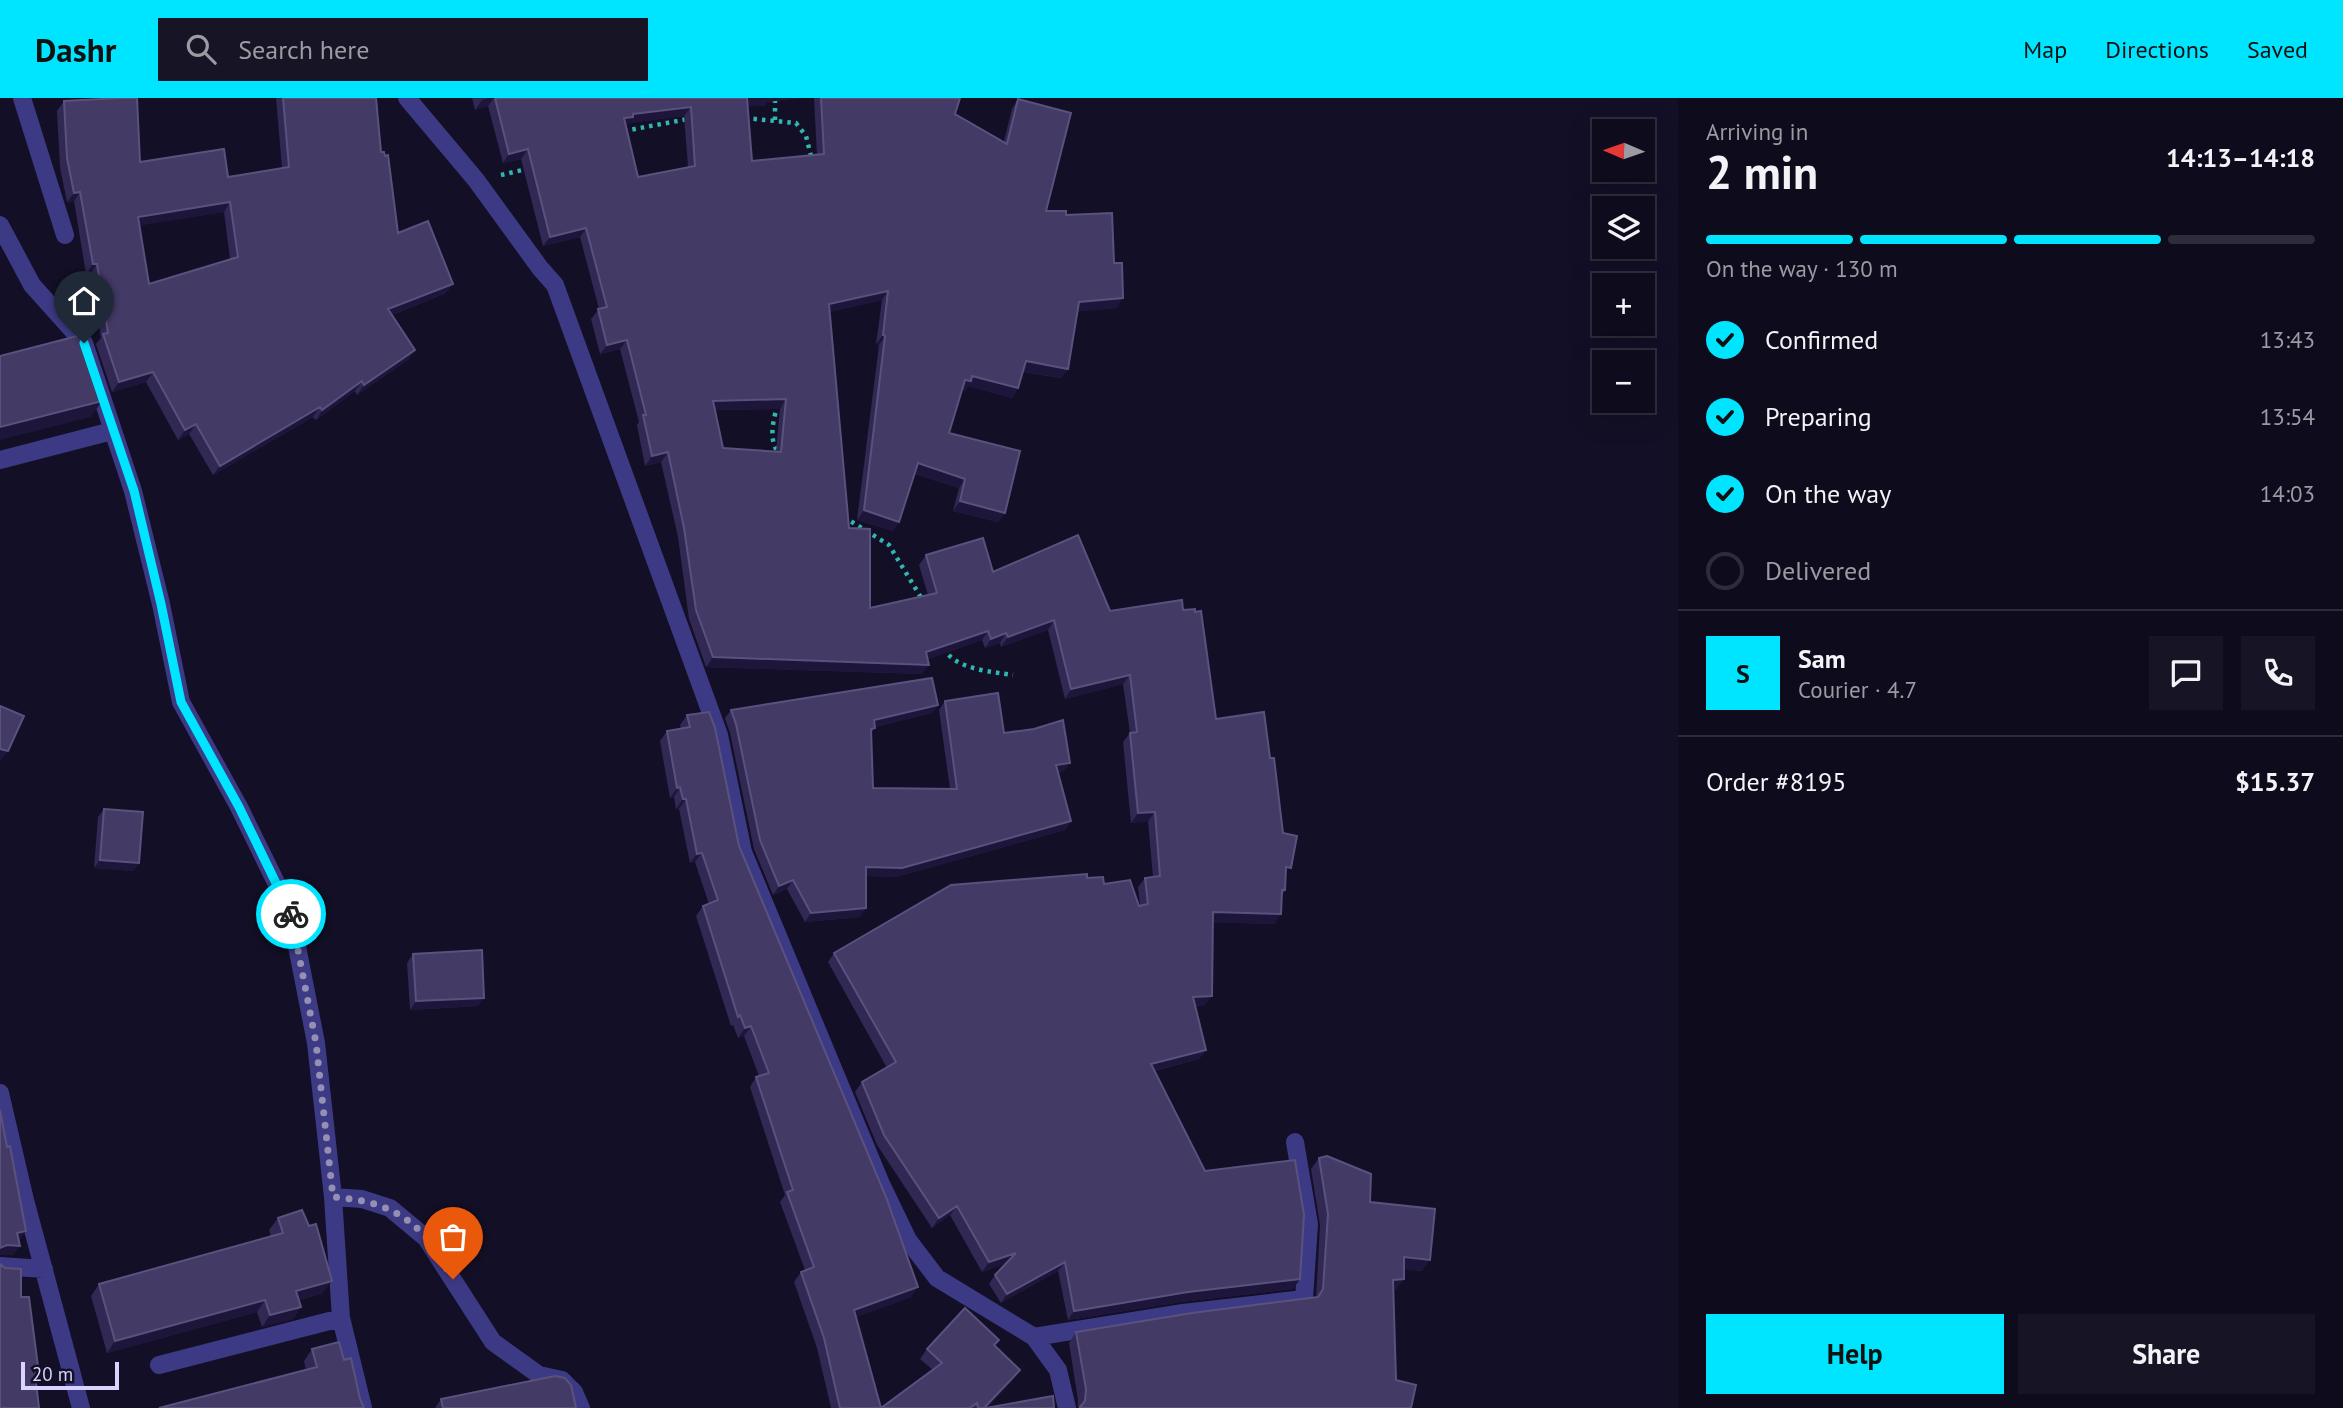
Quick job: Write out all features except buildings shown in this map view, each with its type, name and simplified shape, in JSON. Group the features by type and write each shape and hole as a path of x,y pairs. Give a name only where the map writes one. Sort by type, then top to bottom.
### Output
{"street":[{"path":"22,98 65,235"},
{"path":"407,98 476,180 555,285 719,735 743,852 881,1184 908,1240 937,1278 1034,1337 1058,1370 1067,1408"},
{"path":"0,225 32,285 84,343 134,491 181,702 239,807 290,911 316,1043 333,1197 341,1318 363,1408"},
{"path":"0,460 113,431"},
{"path":"0,1093 25,1200 81,1408"},
{"path":"1034,1337 1183,1313 1304,1299 1309,1224 1295,1142"},
{"path":"333,1197 362,1199 390,1208 426,1238 493,1342 539,1375 562,1380 574,1392 581,1408"},
{"path":"0,1266 44,1269"},
{"path":"159,1366 341,1318"}],"path":[{"path":"775,98 775,120"},
{"path":"622,132 698,117"},
{"path":"741,118 796,122 806,136 813,170"},
{"path":"476,180 533,168"},
{"path":"782,394 773,419 774,447 782,456"},
{"path":"840,509 844,518 890,545 927,608"},
{"path":"942,642 946,654 966,666 1013,676"}],"way so far":[{"path":"291,914 316,1043 333,1197 362,1199 390,1208 426,1238 453,1279"}],"route":[{"path":"84,343 134,491 181,702 239,807 291,914"}]}
